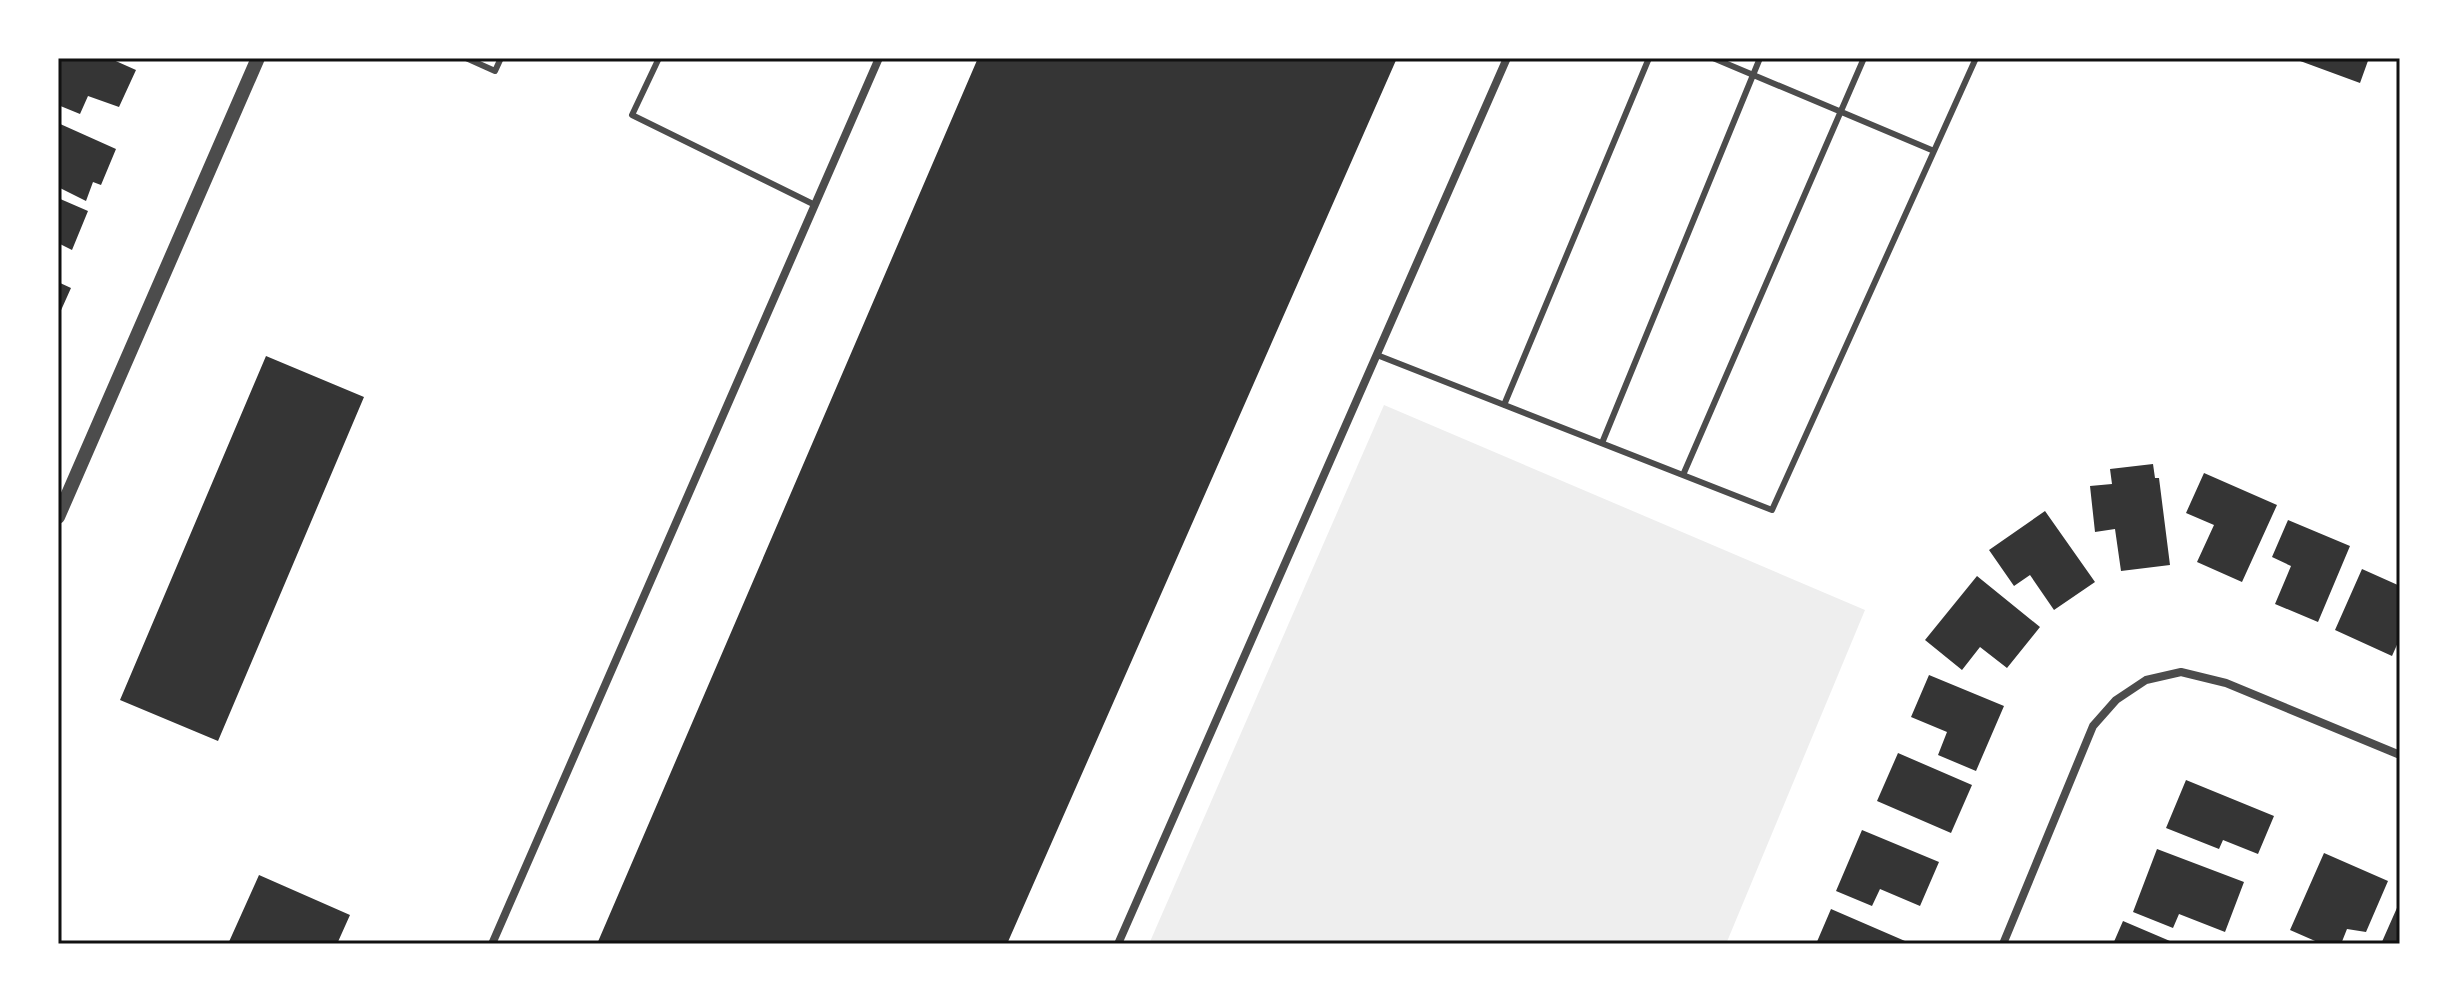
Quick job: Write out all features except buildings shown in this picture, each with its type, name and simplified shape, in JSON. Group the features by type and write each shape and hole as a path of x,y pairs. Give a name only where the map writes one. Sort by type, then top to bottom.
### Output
{"street":[{"path":"58,517 258,58"},
{"path":"492,944 879,58"},
{"path":"1118,944 1507,58"},
{"path":"2003,944 2093,726 2116,700 2146,680 2181,672 2226,683 2400,755"}],"lane":[{"path":"466,58 495,71 501,58"},
{"path":"659,58 632,115 815,205"},
{"path":"1504,405 1649,58"},
{"path":"1713,58 1934,151"},
{"path":"1602,443 1760,58"},
{"path":"1683,475 1864,58"},
{"path":"1377,355 1772,510 1976,58"}],"shaded area":[{"path":"1384,405 1865,610 1726,944 1149,944"}]}
